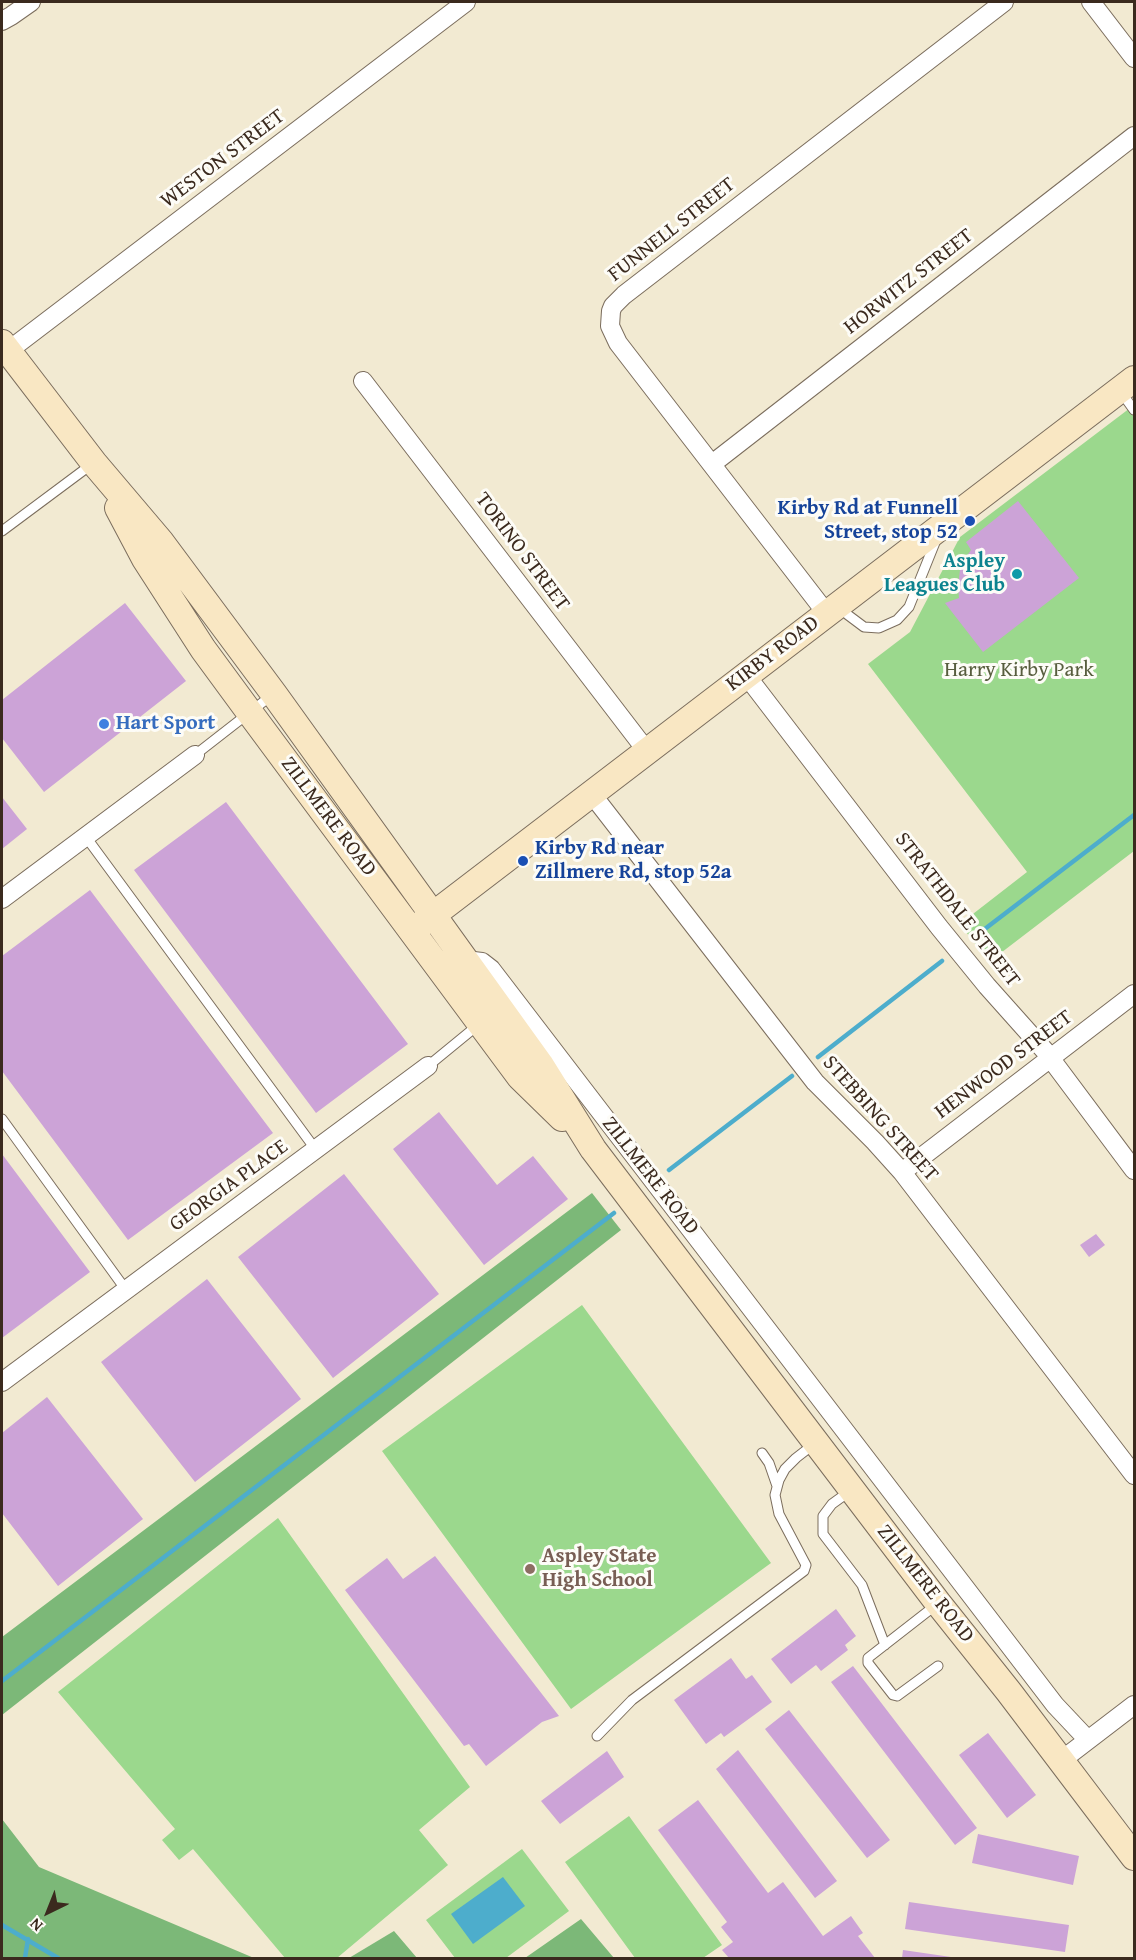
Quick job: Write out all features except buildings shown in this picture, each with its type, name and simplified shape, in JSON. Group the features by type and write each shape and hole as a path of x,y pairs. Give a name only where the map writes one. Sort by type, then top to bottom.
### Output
{"main road":[{"name":"ZILLMERE ROAD","path":"5,347 94,463 160,542 274,694 540,1064 593,1149 851,1490 1062,1760 1134,1857"},
{"name":"KIRBY ROAD","path":"412,931 941,526 1129,393"},
{"name":"ZILLMERE ROAD","path":"94,463 145,558 203,649 520,1077 593,1149"},
{"path":"404,874 457,896"}],"street":[{"path":"2,21 31,2"},
{"name":"WESTON STREET","path":"5,347 466,2"},
{"name":"FUNNELL STREET","path":"833,609 712,464 613,335 610,319 614,306 624,295 1004,2"},
{"path":"1091,2 1134,58"},
{"name":"HORWITZ STREET","path":"712,464 1134,136"},
{"name":"TORINO STREET","path":"363,381 646,750"},
{"name":"STRATHDALE STREET","path":"746,675 947,936 1050,1059 1134,1170"},
{"path":"2,898 195,755"},
{"name":"STEBBING STREET","path":"591,793 815,1083 902,1172 1134,1475"},
{"name":"ZILLMERE ROAD","path":"465,960 482,962 491,969 1054,1705 1088,1740"},
{"name":"HENWOOD STREET","path":"902,1172 1134,994"},
{"name":"GEORGIA PLACE","path":"2,1382 428,1066"},
{"path":"715,1312 740,1292"},
{"path":"1062,1760 1134,1705"}],"lane":[{"path":"2,531 94,463"},
{"path":"833,609 848,615 864,627 879,628 897,620 909,607 941,526"},
{"path":"195,755 274,694"},
{"path":"86,837 316,1150"},
{"name":"GEORGIA PLACE","path":"428,1066 480,1024"},
{"path":"2,1119 126,1290"},
{"path":"597,1736 632,1700 804,1571 806,1565 779,1514 776,1495 784,1469 816,1443"},
{"path":"762,1454 770,1463 777,1486"},
{"path":"851,1490 832,1504 823,1516 823,1534 861,1585 885,1645"},
{"path":"938,1603 868,1658 868,1663 893,1695 897,1696 938,1666"}],"green space":[{"name":"Harry Kirby Park","path":"1134,405 1134,851 989,962 960,924 1027,872 868,664 910,632 960,537"},
{"path":"592,1193 621,1230 2,1715 2,1637"},
{"path":"582,1305 771,1563 571,1709 382,1451"},
{"path":"278,1518 470,1787 419,1830 448,1865 337,1958 285,1958 193,1849 179,1860 162,1840 175,1829 58,1692"},
{"path":"629,1816 722,1945 703,1958 635,1958 565,1862"},
{"path":"2,1819 39,1867 254,1958 2,1958"},
{"path":"522,1849 569,1911 506,1958 455,1958 426,1920"},
{"path":"581,1919 614,1958 525,1958"},
{"path":"394,1931 417,1958 349,1958"}],"water":[{"path":"503,1877 525,1906 473,1944 451,1914"}],"waterway":[{"path":"973,938 1134,815"},
{"path":"818,1057 942,961"},
{"path":"669,1170 792,1076"},
{"path":"2,1681 614,1213"},
{"path":"2,1925 58,1958"},
{"path":"25,1958 28,1939"}],"place":[{"name":"Kirby Rd at Funnell Street, stop 52","path":"970,521"},
{"name":"Aspley Leagues Club","path":"1017,574"},
{"name":"Hart Sport","path":"104,724"},
{"name":"Kirby Rd near Zillmere Rd, stop 52a","path":"523,861"},
{"name":"Aspley State High School","path":"530,1569"}]}
